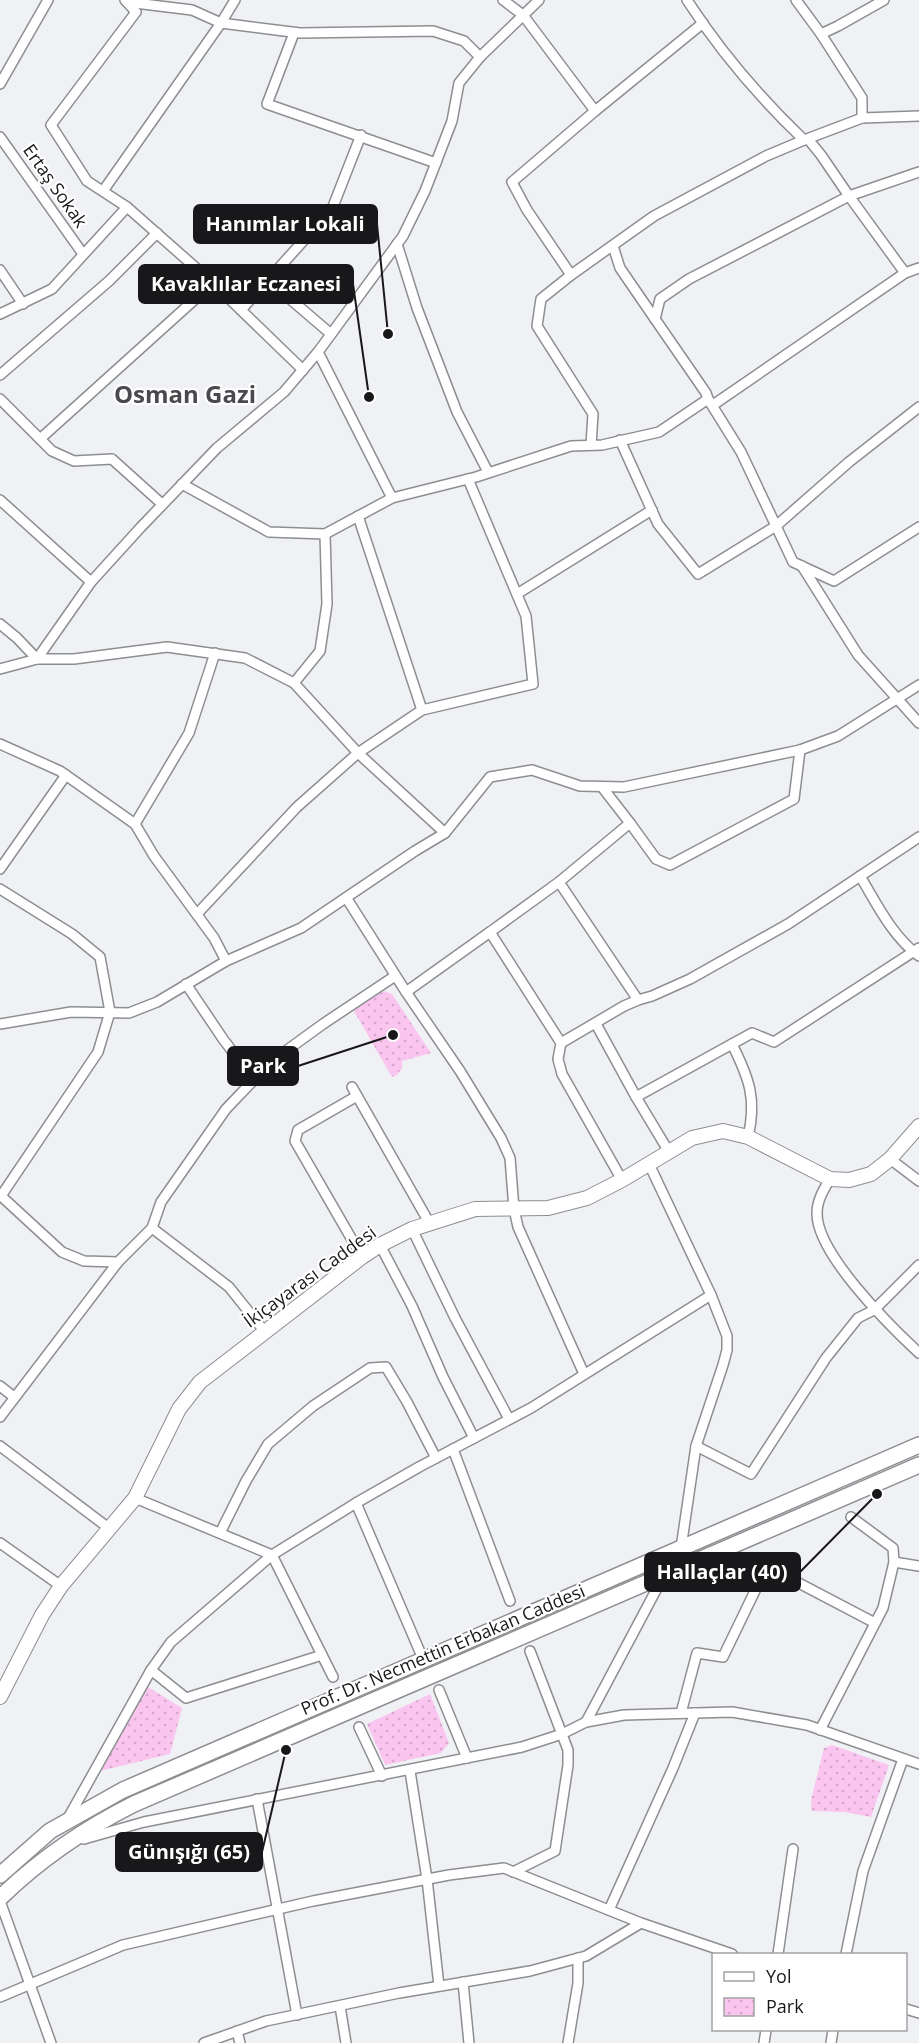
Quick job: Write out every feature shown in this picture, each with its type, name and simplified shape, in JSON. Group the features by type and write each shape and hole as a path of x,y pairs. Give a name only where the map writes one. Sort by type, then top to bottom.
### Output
{"main road":[{"name":"Prof. Dr. Necmettin Erbakan Caddesi","path":"0,1875 34,1843 67,1820 123,1790 919,1445"},
{"name":"Prof. Dr. Necmettin Erbakan Caddesi","path":"0,1900 57,1848 104,1819 134,1804 919,1465"}],"street":[{"path":"0,84 48,0"},
{"path":"103,191 235,0"},
{"path":"503,0 523,15 595,111"},
{"path":"37,659 91,582 162,504 217,448 284,392 318,352 403,236 425,191 452,121 459,83 480,57 539,0"},
{"path":"687,0 724,52 767,102 821,155 905,273"},
{"path":"796,0 862,98 862,118"},
{"path":"821,34 884,0"},
{"path":"126,1 192,10 221,23 294,33 433,31 464,41 480,57"},
{"path":"126,1 136,12 51,124 87,181 127,207 157,233 213,283 303,370"},
{"path":"571,276 527,210 512,182 703,23"},
{"path":"294,33 267,104 436,163"},
{"path":"591,445 593,414 537,326 541,299 654,216 766,156 862,118 919,116"},
{"path":"241,310 332,209 361,135"},
{"name":"Ertaş Sokak","path":"0,137 83,254"},
{"path":"655,319 660,299 689,279 849,196 919,172"},
{"path":"0,314 52,289 127,207"},
{"path":"0,375 109,281 157,233"},
{"path":"398,244 417,308 457,412 488,472"},
{"path":"613,246 620,268 706,393 741,452 793,562 834,581 919,527"},
{"path":"182,484 269,532 325,534 392,498 468,479 571,446 620,441 659,432 710,402 905,273 919,268"},
{"path":"0,270 23,304"},
{"path":"268,281 331,334"},
{"path":"40,440 213,283"},
{"path":"318,352 392,498"},
{"path":"0,399 52,452 74,461 112,459 162,504"},
{"path":"620,441 658,524 698,574 776,526 849,462 919,407"},
{"path":"197,914 297,807 358,753 422,710 533,684 526,616 468,479"},
{"path":"0,500 91,582"},
{"path":"517,594 652,510"},
{"path":"358,516 422,710"},
{"path":"294,683 320,651 327,604 325,534"},
{"path":"802,566 858,655 919,723"},
{"path":"0,624 37,659"},
{"path":"0,669 37,659 74,659 167,647 246,658 294,683 358,753 445,833"},
{"path":"135,824 189,733 215,653"},
{"path":"0,1024 71,1012 129,1013 157,1002 226,961 301,928 445,833 490,777 532,770 580,786 624,787 800,750 838,736 919,686"},
{"path":"0,744 66,776 135,824 154,856 214,938 226,961"},
{"path":"602,787 657,859 670,865 794,799 800,750"},
{"path":"0,869 66,776"},
{"path":"405,992 559,882 630,823"},
{"path":"561,1043 624,1006 690,979 778,929 919,837"},
{"path":"636,1097 753,1033 774,1042 917,952 904,944 860,876"},
{"path":"559,882 638,1000"},
{"path":"0,889 72,934 100,957 110,1012 98,1052 0,1196 62,1251 84,1261 118,1262"},
{"path":"346,898 405,992 460,1071 501,1138 510,1158 514,1209 518,1227 584,1374"},
{"path":"490,932 561,1043 558,1059 562,1074 622,1180"},
{"path":"0,1417 118,1262 152,1228 161,1202 226,1109 272,1061 396,976"},
{"path":"186,984 254,1080"},
{"path":"596,1024 669,1152"},
{"path":"732,1044 744,1068 751,1090 753,1117 748,1137"},
{"path":"362,1257 295,1141 298,1130 354,1091 430,1224"},
{"path":"919,1126 890,1159 871,1174 849,1180 830,1179 821,1195 816,1211 818,1229 842,1268 874,1310 919,1353"},
{"name":"İkiçayarası Caddesi","path":"0,1697 42,1615 61,1586 135,1498 179,1408 200,1382 380,1245 412,1229 475,1209 548,1208 586,1198 622,1180 692,1138 723,1131 748,1137 830,1179"},
{"path":"890,1159 919,1181"},
{"path":"649,1164 711,1295 727,1336 727,1350 696,1446 681,1548"},
{"path":"152,1228 229,1287 265,1332"},
{"path":"412,1229 455,1318 509,1419"},
{"path":"380,1245 412,1306 443,1377 474,1438"},
{"path":"696,1446 751,1474 826,1358 858,1318 874,1310 919,1265"},
{"path":"67,1820 151,1670 171,1642 272,1555 356,1503 531,1408 711,1295"},
{"path":"220,1533 268,1444 313,1406 370,1368 386,1367 436,1458"},
{"path":"0,1386 14,1397"},
{"path":"0,1446 110,1529"},
{"path":"453,1449 510,1601"},
{"path":"135,1498 272,1555 333,1677"},
{"path":"356,1503 423,1659"},
{"path":"820,1730 883,1608 894,1562 893,1548 851,1517"},
{"path":"0,1543 61,1586"},
{"path":"751,1558 875,1623"},
{"path":"894,1562 919,1566"},
{"path":"681,1713 698,1653 723,1657 767,1566"},
{"path":"586,1722 663,1577"},
{"path":"513,1872 555,1851 568,1765 568,1750 530,1651"},
{"path":"151,1670 186,1698 322,1655"},
{"path":"438,1690 467,1758"},
{"path":"57,1848 144,1822 522,1747 561,1734 586,1722 624,1714 732,1712 807,1725 919,1764"},
{"path":"609,1910 673,1768 695,1713"},
{"path":"359,1727 382,1776"},
{"path":"846,1953 863,1871 903,1759"},
{"path":"410,1771 427,1879 439,1986"},
{"path":"257,1799 297,2015"},
{"path":"778,1953 793,1849"},
{"path":"0,1997 123,1945 277,1909 427,1879 504,1868 641,1923 729,1953"},
{"path":"0,1900 51,2043"},
{"path":"204,2043 266,2021 439,1986 530,1971 586,1956 641,1923"},
{"path":"568,2043 578,1983 578,1958"},
{"path":"463,1982 469,2043"},
{"path":"340,2006 346,2043"},
{"path":"237,2031 240,2043"}],"green space":[{"path":"384,991 392,994 431,1053 402,1061 402,1068 397,1075 392,1077 354,1011 357,1006"},
{"path":"148,1687 182,1708 170,1754 100,1771"},
{"path":"430,1694 449,1743 441,1753 385,1765 367,1724"},
{"path":"832,1745 889,1765 871,1817 844,1812 812,1811 811,1800 824,1748"}],"place":[{"name":"Hanımlar Lokali","path":"388,334"},
{"name":"Kavaklılar Eczanesi","path":"369,397"},
{"name":"Park","path":"393,1035"},
{"name":"Hallaçlar (40)","path":"877,1494"},
{"name":"Günışığı (65)","path":"286,1750"}],"district":[{"name":"Osman Gazi","path":"185,395"}]}
